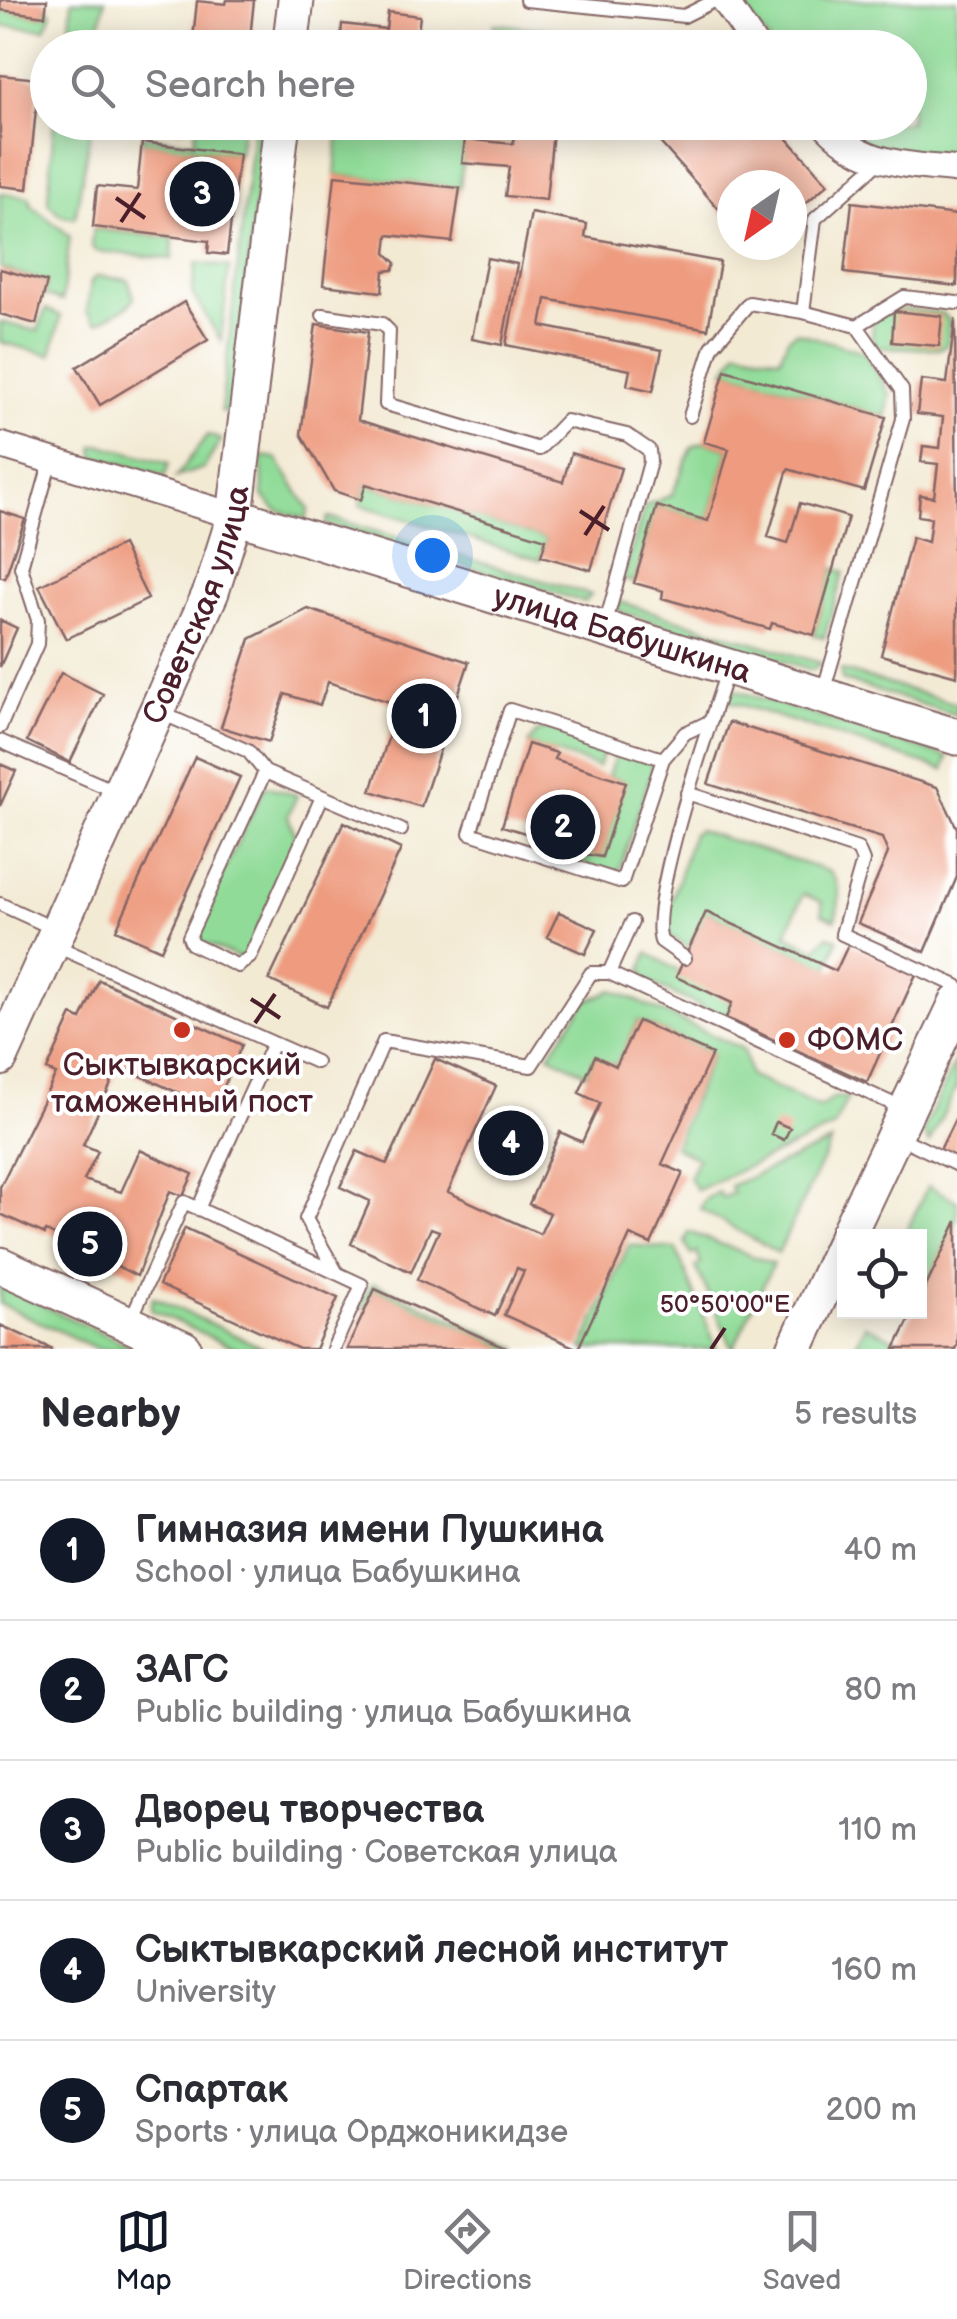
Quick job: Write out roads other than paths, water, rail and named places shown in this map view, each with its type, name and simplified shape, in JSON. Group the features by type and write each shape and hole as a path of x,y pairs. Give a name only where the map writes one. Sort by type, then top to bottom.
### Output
{"main road":[{"path":"292,30 296,0"},
{"name":"Советская улица","path":"0,1058 211,592 235,516 280,140"},
{"name":"улица Бабушкина","path":"235,516 957,736"},
{"path":"851,1229 957,1003"},
{"path":"795,1349 837,1259"},
{"path":"0,1265 184,1349"}],"street":[{"path":"724,0 745,30"},
{"path":"839,140 880,161 957,170"},
{"name":"улица Бабушкина","path":"0,444 235,516"}],"lane":[{"path":"526,0 608,4 684,16 716,0"},
{"path":"804,312 815,219 880,161"},
{"path":"858,326 904,297 957,303"},
{"path":"690,416 712,346 749,303 858,326 902,390 903,419 822,695"},
{"path":"323,315 382,324 390,331 386,404 540,449 566,421 626,435 649,450 650,462 604,628"},
{"path":"0,727 37,644 38,620 20,568 51,460"},
{"path":"685,958 669,950 658,932 688,793 729,666"},
{"path":"157,710 248,751 264,772 401,830"},
{"path":"664,759 510,710 470,832 622,882 664,759 684,733 711,721"},
{"path":"0,740 119,793"},
{"path":"264,772 189,936 192,944 238,966 250,958 322,797"},
{"path":"688,793 858,849 862,862 842,934 957,986"},
{"path":"0,904 54,937 316,1062"},
{"path":"609,973 632,922"},
{"path":"337,1273 306,1220 384,1041 531,1066 591,972 609,973 901,1123 957,1165"},
{"path":"198,1209 273,1043"},
{"path":"129,1324 184,1202 362,1285 333,1349"}],"place":[{"name":"Дворец творчества","path":"202,194"},
{"name":"Гимназия имени Пушкина","path":"424,716"},
{"name":"ЗАГС","path":"563,827"},
{"name":"Сыктывкарский таможенный пост","path":"182,1030"},
{"name":"ФОМС","path":"787,1040"},
{"name":"Сыктывкарский лесной институт","path":"511,1143"},
{"name":"Спартак","path":"90,1244"}]}
